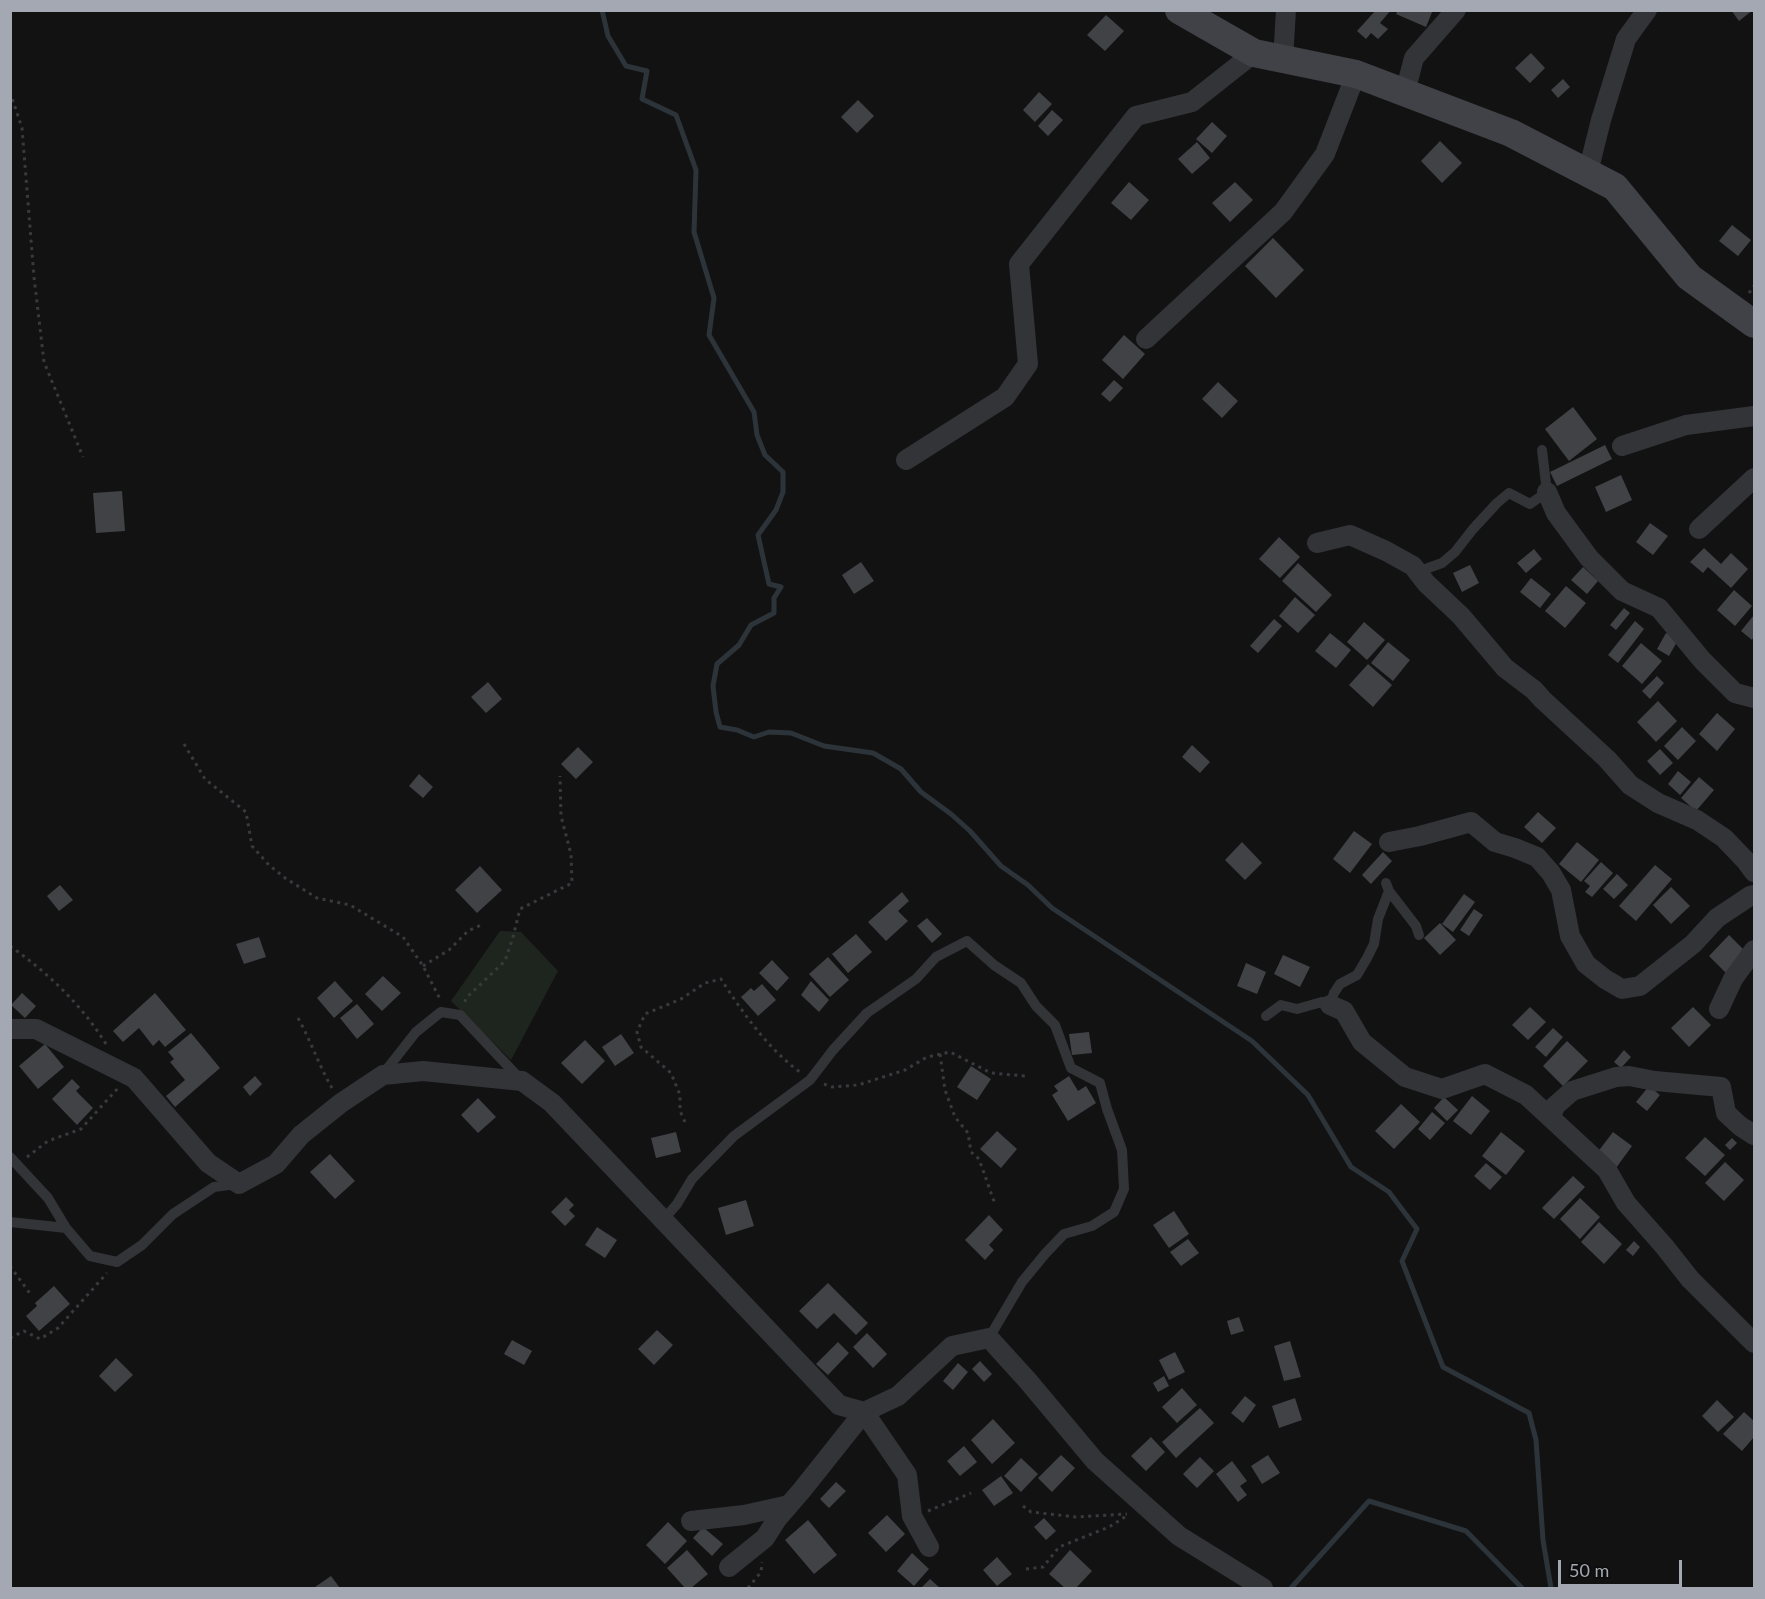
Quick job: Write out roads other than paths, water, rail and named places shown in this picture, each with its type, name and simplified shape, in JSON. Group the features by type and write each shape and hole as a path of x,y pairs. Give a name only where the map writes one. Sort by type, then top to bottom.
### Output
{"street":[{"path":"1179,10 1254,53 1356,75 1405,92 1512,133 1588,172 1615,187 1689,277 1755,324"},
{"path":"1283,59 1286,10"},
{"path":"1405,92 1414,58 1456,10"},
{"path":"1588,172 1626,39 1647,10"},
{"path":"906,460 1005,397 1028,364 1019,264 1136,116 1192,102 1254,53"},
{"path":"1146,339 1283,212 1324,154 1356,75"},
{"path":"1622,446 1686,425 1755,416"},
{"path":"1699,528 1755,478"},
{"path":"1546,492 1556,513 1589,558 1622,591 1659,608 1702,660 1735,693 1755,698"},
{"path":"1317,543 1350,535 1413,566 1426,583 1461,616 1505,668 1534,690 1607,759 1630,785 1659,803 1698,820 1724,838 1755,873"},
{"path":"1389,842 1471,822 1495,842 1537,857 1551,873 1561,891 1570,936 1586,964 1622,989 1640,986 1693,944 1717,918 1755,895"},
{"path":"1719,1009 1733,979 1755,950"},
{"path":"1330,1005 1344,1011 1362,1042 1406,1077 1442,1089 1485,1074 1521,1092 1607,1170 1626,1203 1690,1279 1755,1343"},
{"path":"10,1029 36,1029 134,1078 208,1163 239,1184 276,1164 301,1135 340,1102 383,1075 423,1071 522,1081 552,1103 839,1405 864,1412 907,1474 912,1516 929,1547"},
{"path":"1551,1117 1555,1106 1572,1091 1616,1077 1629,1076 1655,1081 1721,1087 1726,1113 1740,1126 1755,1135"},
{"path":"729,1567 765,1538 777,1519 864,1412 898,1396 952,1346 989,1338 1095,1461 1179,1536 1263,1588"},
{"path":"691,1521 744,1515 789,1505"}],"lane":[{"path":"1417,572 1442,563 1455,552 1473,529 1509,493 1530,504 1546,492 1542,450"},
{"path":"1266,1016 1281,1005 1297,1009 1322,1002 1330,1005 1340,984 1357,975 1374,944 1387,887 1416,926 1419,934"},
{"path":"664,1220 692,1179 734,1136 810,1080 833,1050 867,1013 916,980 936,957 967,941 994,965 1021,983 1036,1006 1055,1025 1071,1068 1100,1083 1107,1110 1122,1149 1124,1189 1114,1212 1092,1226 1064,1234 1022,1281 989,1338"},
{"path":"383,1075 416,1032 441,1012 460,1015 522,1081"},
{"path":"14,1160 48,1198 66,1228 90,1256 117,1262 142,1245 173,1214 214,1187 239,1184"},
{"path":"10,1222 66,1228"}],"waterway":[{"path":"602,10 608,36 626,66 647,71 642,99 676,115 696,170 694,232 714,298 709,335 754,412 757,435 765,455 783,472 783,492 776,510 758,535 769,584 781,587 774,598 774,613 751,625 739,645 717,664 713,686 720,727 737,730 754,737 769,732 791,733 824,746 873,753 901,769 921,792 970,831 1001,866 1028,885 1052,908 1252,1041 1308,1095 1351,1167 1389,1192 1417,1229 1402,1261 1443,1367 1529,1413 1536,1440 1543,1540 1551,1588"},
{"path":"1291,1588 1369,1501 1466,1531 1522,1588"}]}
